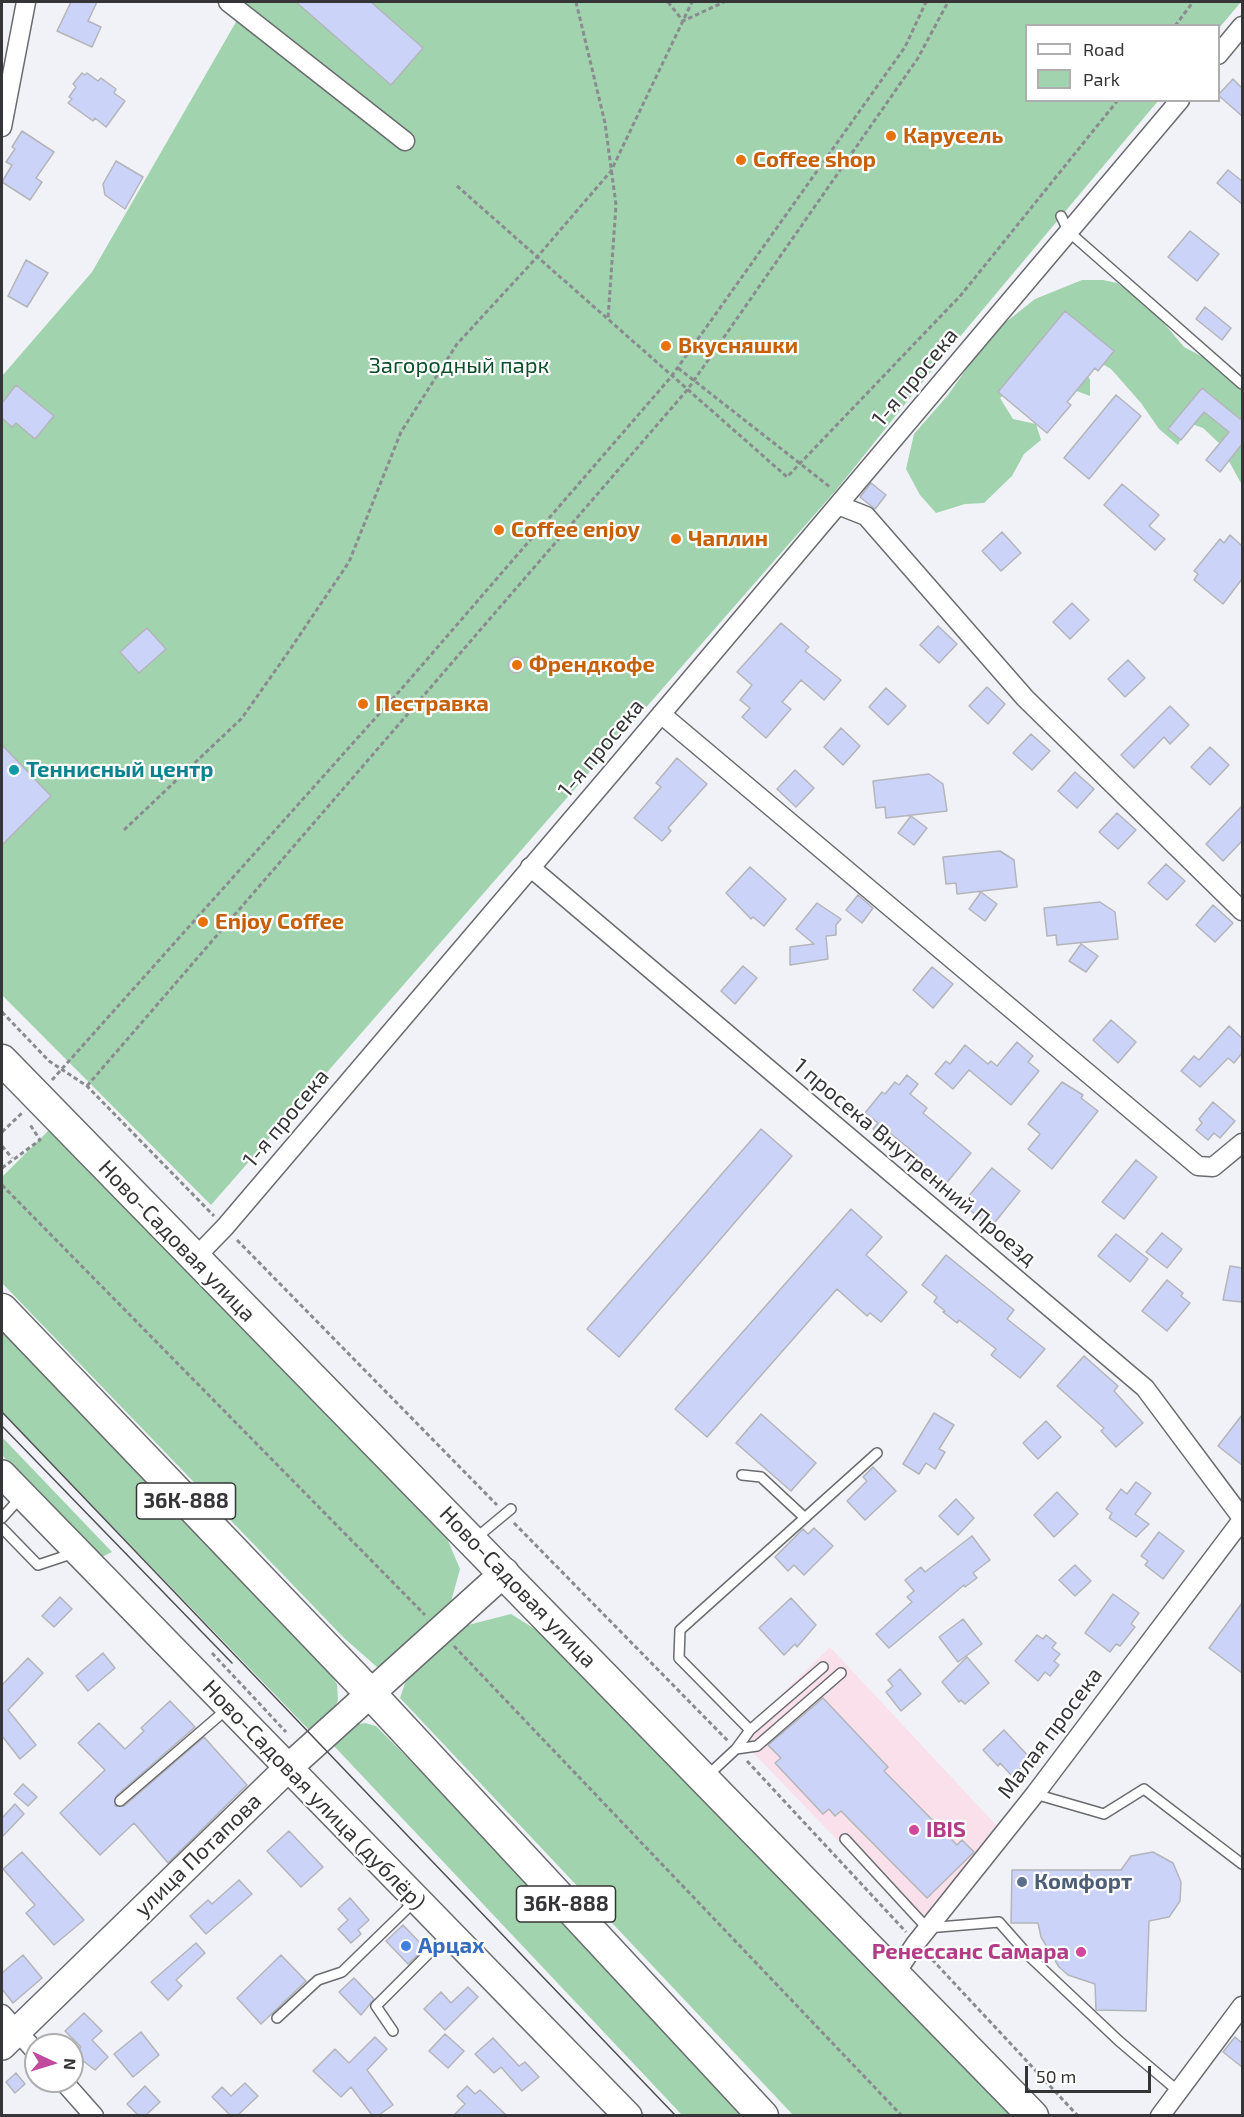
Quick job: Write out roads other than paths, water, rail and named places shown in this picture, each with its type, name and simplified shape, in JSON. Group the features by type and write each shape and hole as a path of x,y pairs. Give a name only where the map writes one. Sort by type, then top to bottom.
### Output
{"main road":[{"name":"Ново-Садовая улица","path":"2,1060 30,1106 194,1259 505,1572 1033,2115"},
{"name":"36К-888","path":"2,1309 370,1693 763,2115"}],"street":[{"path":"2,127 26,2"},
{"path":"228,2 405,141"},
{"path":"1220,53 1242,26"},
{"name":"1-я просека","path":"194,1259 225,1227 841,501 1065,224 1178,102"},
{"path":"841,501 866,516 1025,698 1242,911"},
{"path":"661,714 1198,1166 1213,1167 1242,1143"},
{"name":"1 просека Внутренний Проезд","path":"530,867 1145,1388 1242,1519"},
{"name":"Ново-Садовая улица (дублёр)","path":"11,1487 628,2115"},
{"name":"Малая просека","path":"896,1974 922,1935 1035,1794 1242,1519"},
{"name":"улица Потапова","path":"7,2030 288,1768 505,1572"},
{"path":"1160,2115 1242,2006"},
{"path":"7,2030 24,2043"},
{"path":"74,2093 94,2115"}],"lane":[{"path":"1065,224 1242,384"},
{"path":"750,1730 679,1658 680,1630 877,1453"},
{"path":"742,1475 761,1478 805,1518"},
{"path":"2,1518 11,1487"},
{"path":"473,1540 508,1511"},
{"path":"2,1528 38,1565 77,1552"},
{"path":"705,1778 736,1749 750,1730 823,1667"},
{"path":"736,1749 757,1746 841,1673"},
{"path":"120,1802 229,1708"},
{"path":"1035,1794 1104,1814 1144,1789 1242,1864"},
{"path":"845,1839 922,1935 999,1922 1046,1972 1119,2041 1178,2091"},
{"path":"277,2018 318,1980 342,1972 417,1900"},
{"path":"393,2031 376,2006 449,1933"}],"tram line":[{"path":"2,1412 676,2116"},
{"path":"2,1426 232,1663"}],"place":[{"name":"Карусель","path":"891,136"},
{"name":"Coffee shop","path":"741,160"},
{"name":"Вкусняшки","path":"666,346"},
{"name":"Coffee enjoy","path":"499,530"},
{"name":"Чаплин","path":"676,539"},
{"name":"Френдкофе","path":"517,665"},
{"name":"Пестравка","path":"363,704"},
{"name":"Теннисный центр","path":"14,770"},
{"name":"Enjoy Coffee","path":"203,922"},
{"name":"IBIS","path":"914,1830"},
{"name":"Комфорт","path":"1022,1882"},
{"name":"Арцах","path":"406,1946"},
{"name":"Ренессанс Самара","path":"1081,1952"}],"park label":[{"name":"Загородный парк","path":"459,366"}]}
